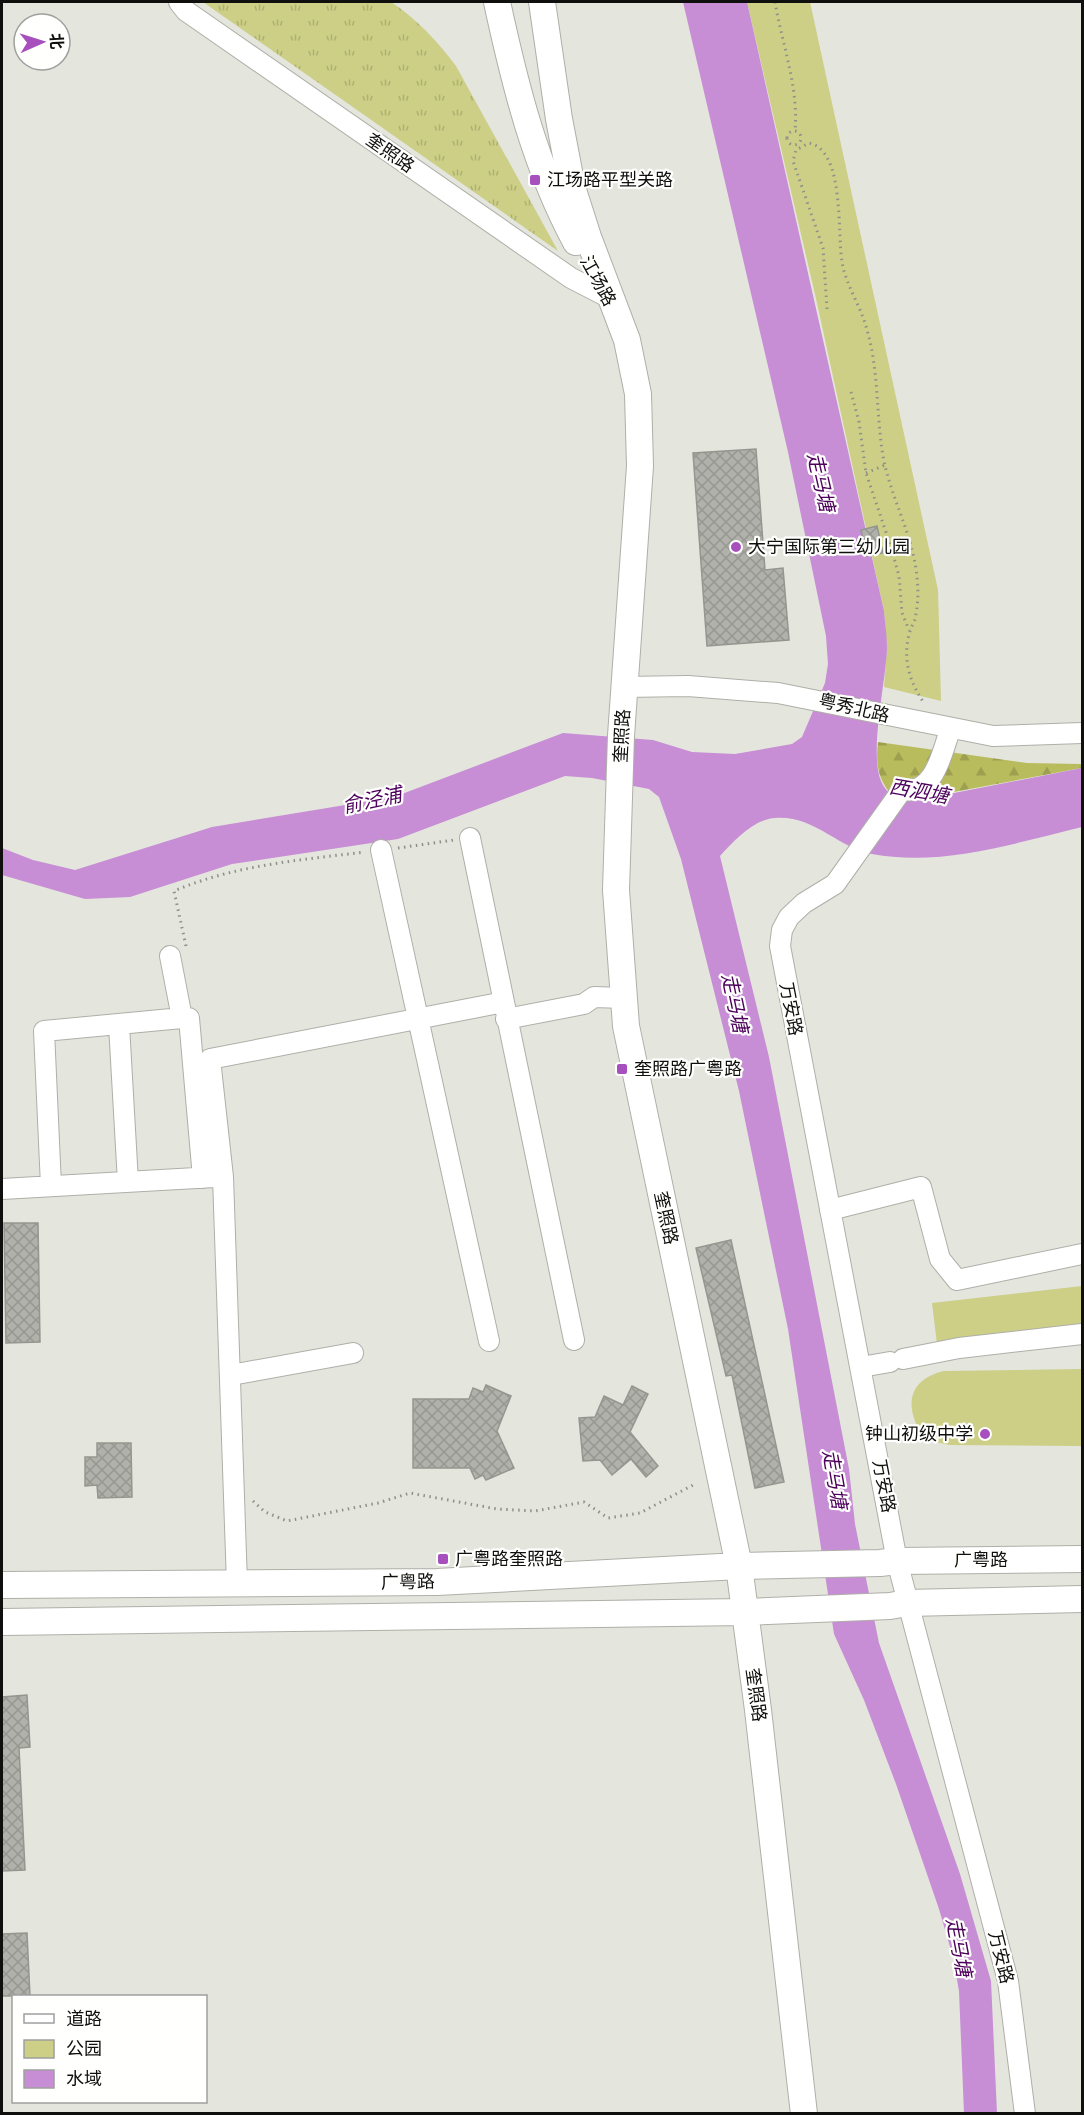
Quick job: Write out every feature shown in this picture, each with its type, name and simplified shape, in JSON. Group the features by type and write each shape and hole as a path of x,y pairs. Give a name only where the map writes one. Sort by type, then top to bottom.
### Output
{"main road":[{"name":"江场路","path":"496,2 526,123 544,175 618,318"},
{"name":"江场路","path":"542,2 559,120 572,187 618,318"},
{"name":"奎照路","path":"618,318 633,365 640,427 640,466 618,802 616,890 626,1026 739,1566 758,1710 804,2114"},
{"name":"广粤路","path":"2,1585 437,1582 739,1566 1083,1559"},
{"path":"899,1605 1083,1599"},
{"name":"广粤路","path":"2,1622 744,1612 899,1605"}],"street":[{"name":"奎照路","path":"179,2 186,11 544,260 571,278 606,296"},
{"name":"粤秀北路","path":"624,687 688,686 805,697 945,729 993,736 1083,732"},
{"name":"万安路","path":"945,729 934,772 927,783 918,789 902,790 835,884 804,903 789,917 782,930 780,946 861,1367 889,1562 899,1605 1008,1982 1025,2114"},
{"path":"470,838 574,1340"},
{"path":"381,850 489,1341"},
{"path":"170,956 182,1018"},
{"path":"237,1584 223,1177 210,1059 417,1019 584,1004 594,997 624,998"},
{"path":"51,1186 44,1031 182,1018 189,1018 203,1178"},
{"path":"119,1025 128,1182"},
{"path":"2,1189 223,1177"},
{"path":"830,1210 921,1187 940,1259 957,1280 1083,1254"},
{"path":"861,1367 959,1348 1083,1334"},
{"path":"231,1375 353,1353"}],"path":[{"path":"775,2 791,82 796,117 795,131"},
{"path":"795,131 789,134 788,140 793,144 819,145 827,153 841,211 840,253 843,272 867,329 885,465 896,504 909,532 915,562 919,591 916,616 910,632 907,653 909,675 945,729"},
{"path":"795,131 800,134 800,144 793,161 823,248 827,309"},
{"path":"851,392 859,422 866,473 891,547 898,576 902,613 910,632"},
{"path":"866,473 885,465"},
{"path":"174,891 203,879 253,867 470,838"},
{"path":"234,1484 265,1512 287,1521 378,1503 410,1493 497,1509 535,1510 584,1502 608,1518 640,1513 695,1484"}],"green space":[{"path":"203,2 391,2 426,31 456,66 558,251"},
{"path":"747,2 810,2 938,590 941,701 884,687 887,647 884,611 817,303"},
{"path":"878,742 1027,763 1082,764 1082,768 900,802 887,789 880,775 877,760"},
{"path":"1082,1286 1082,1326 937,1344 932,1303"},
{"path":"1082,1369 1082,1446 950,1445 926,1440 914,1418 912,1398 915,1389 931,1375 944,1371"}],"water":[{"name":"走马塘","path":"683,2 747,2 884,611 887,648 877,735 878,768 883,786 894,796 913,801 1082,768 1082,827 1031,840 952,855 925,858 898,857 860,851 814,826 789,818 775,818 767,819 752,827 720,856 769,1057 849,1469 855,1524 879,1643 960,1874 991,1981 997,2113 964,2113 959,1991 953,1957 896,1784 864,1700 834,1634 788,1329 739,1091 681,859 659,797 649,789 592,778 565,776 398,839 232,864 130,897 85,899 2,875 2,848 33,860 75,870 212,827 394,797 563,733 653,740 692,752 735,754 792,744 802,737 825,683 828,664 826,636 788,452"}],"building":[{"path":"756,449 765,570 783,568 789,640 707,646 693,453"},
{"path":"877,526 883,553 867,556 861,530"},
{"path":"4,1223 38,1223 40,1342 6,1343"},
{"path":"731,1240 784,1482 755,1488 732,1375 726,1376 696,1248"},
{"path":"486,1385 511,1396 497,1431 514,1468 486,1480 483,1475 475,1479 470,1468 413,1468 413,1399 469,1399 473,1388 483,1392"},
{"path":"632,1386 648,1394 630,1432 658,1466 646,1477 631,1459 612,1475 600,1460 583,1461 579,1418 595,1417 604,1396 623,1405"},
{"path":"97,1443 131,1443 132,1497 98,1498 97,1485 85,1486 85,1457 97,1457"},
{"path":"27,1695 30,1747 19,1748 25,1870 2,1871 2,1697"},
{"path":"27,1933 30,1995 2,1996 2,1934"}],"place":[{"name":"江场路平型关路","path":"535,180"},
{"name":"大宁国际第三幼儿园","path":"736,547"},
{"name":"奎照路广粤路","path":"622,1069"},
{"name":"钟山初级中学","path":"985,1434"},
{"name":"广粤路奎照路","path":"443,1559"}],"water label":[{"name":"西泗塘","path":"919,791"},
{"name":"俞泾浦","path":"372,800"}]}
